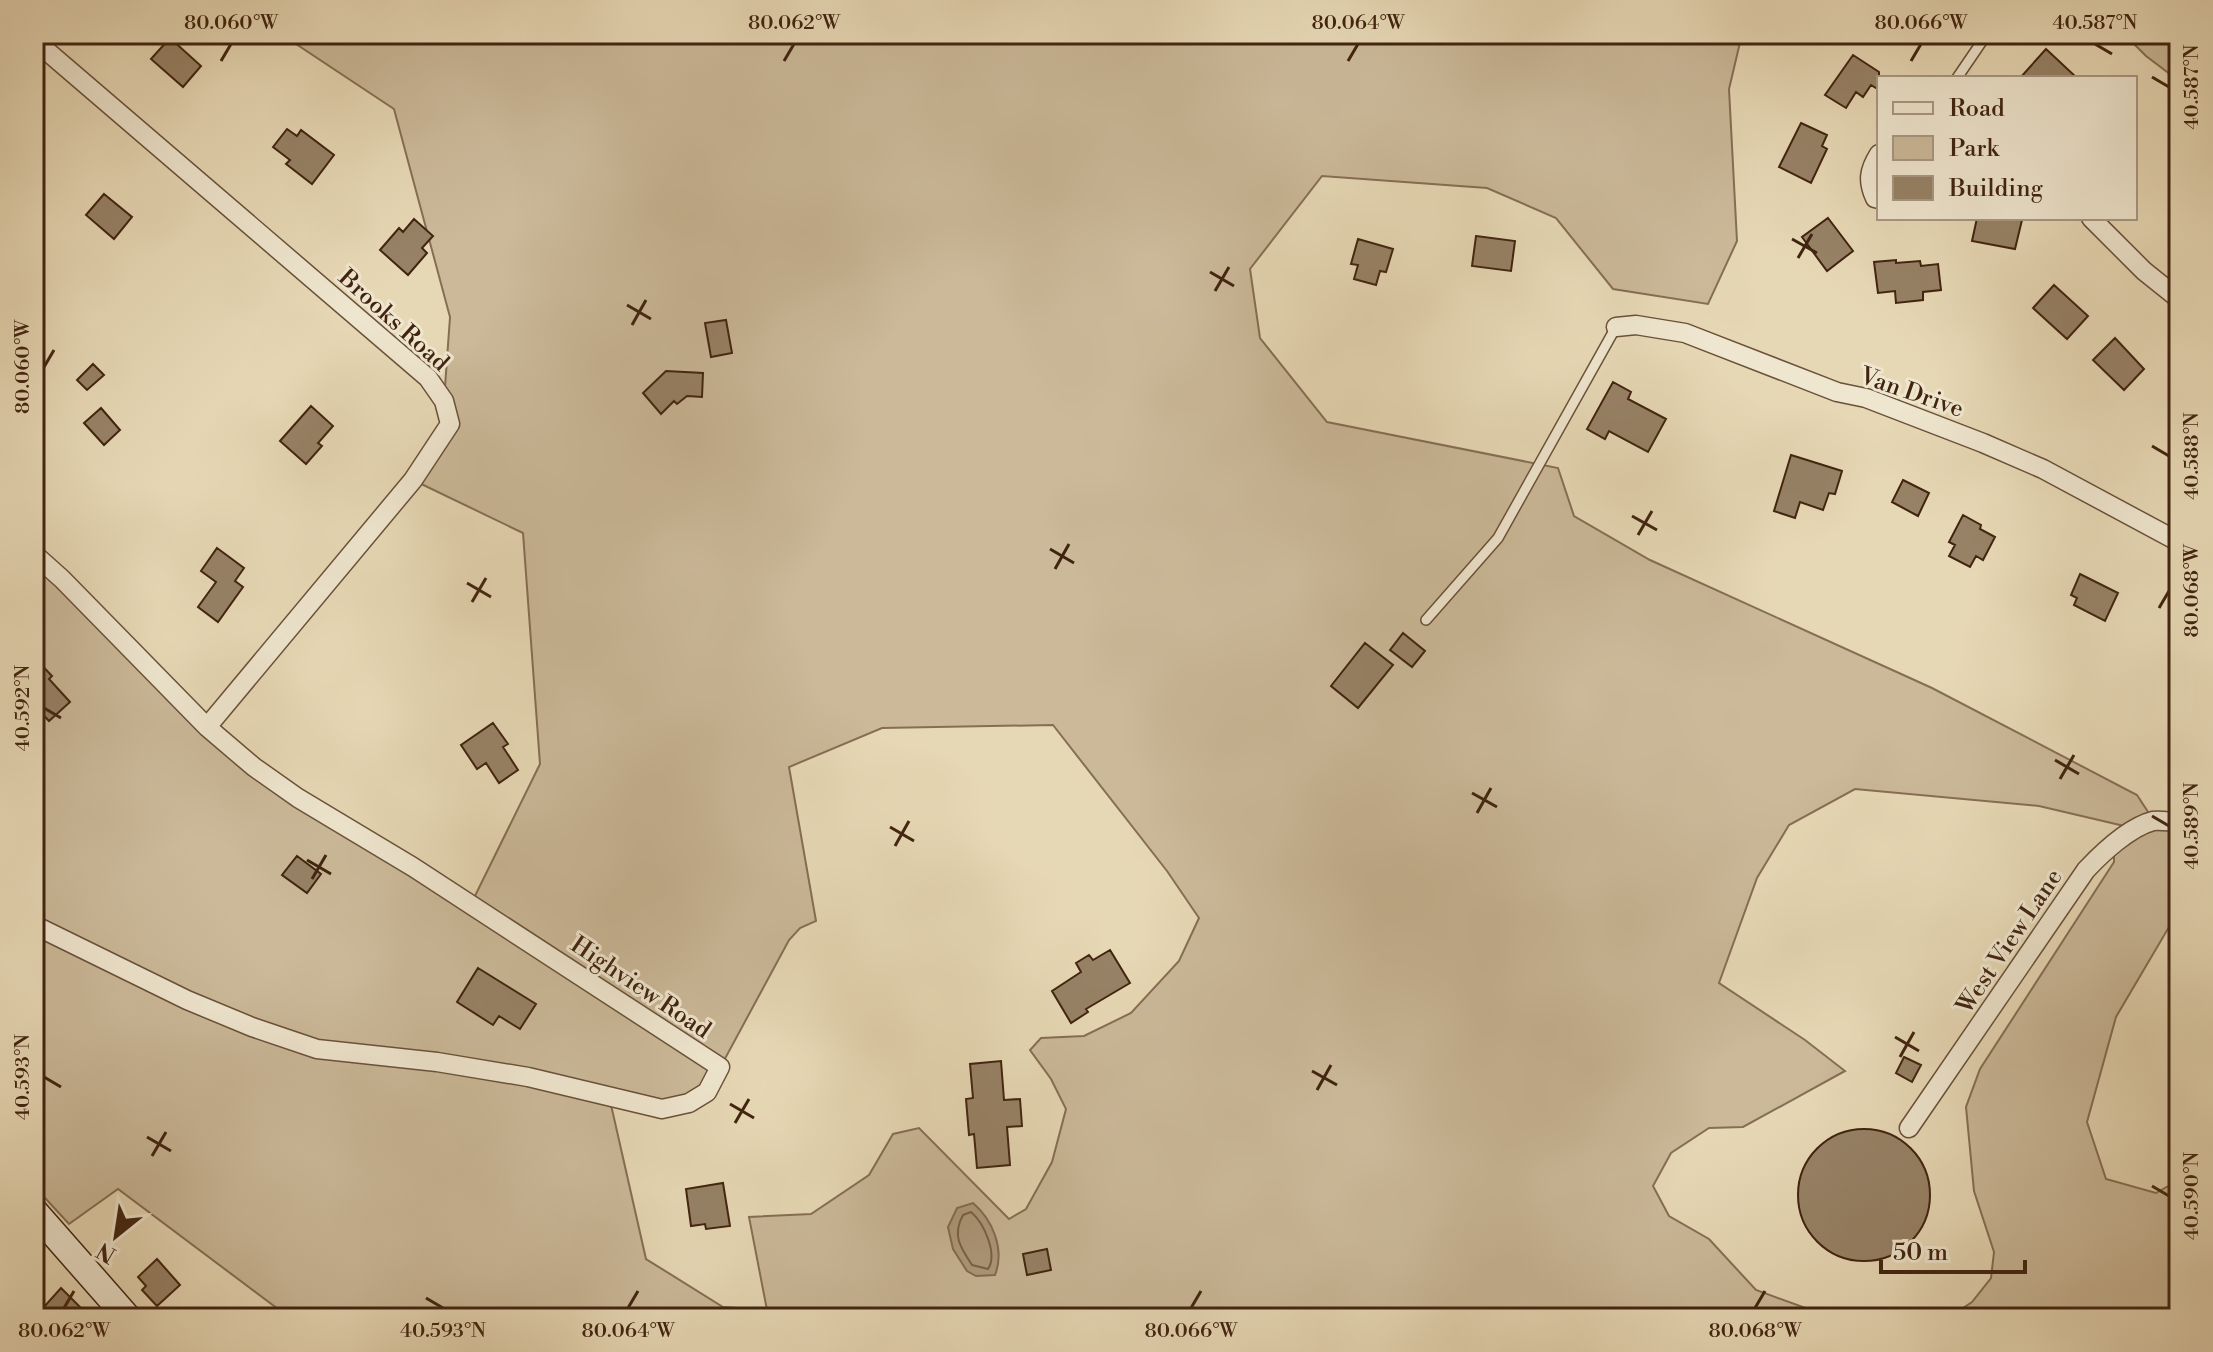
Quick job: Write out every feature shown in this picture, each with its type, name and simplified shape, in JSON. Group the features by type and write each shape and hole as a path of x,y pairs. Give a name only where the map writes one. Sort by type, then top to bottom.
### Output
{"street":[{"name":"Brooks Road","path":"34,40 428,378 444,401 450,424 413,480 207,727"},
{"path":"1877,157 1871,167 1869,185 1877,198"},
{"path":"2093,220 2144,271 2179,299"},
{"name":"Van Drive","path":"1616,327 1636,325 1685,333 1837,392 1866,398 2043,469 2179,542"},
{"name":"Highview Road","path":"34,554 207,727 254,767 720,1067 707,1092 689,1103 662,1109 528,1077 437,1062 317,1049 187,1000 34,925"},
{"name":"West View Lane","path":"1909,1128 2086,870 2114,844 2138,829 2154,821 2179,822"},
{"path":"34,1211 128,1318"}],"lane":[{"path":"1958,76 1987,34"},
{"path":"1426,620 1498,538 1616,327"}],"green space":[{"path":"281,34 1742,34 1729,89 1737,241 1708,304 1613,289 1556,218 1487,188 1322,176 1250,269 1260,338 1327,422 1558,468 1574,516 1650,560 1932,688 2137,795 2154,821 2179,822 2179,910 2116,1017 2087,1122 2106,1179 2156,1193 2179,1180 2179,1318 1948,1318 1972,1302 1991,1278 1994,1252 1974,1191 1966,1107 1980,1069 2114,862 2114,844 2137,829 2039,806 1855,789 1789,825 1757,878 1719,983 1805,1040 1845,1071 1743,1127 1709,1128 1671,1153 1653,1186 1669,1216 1709,1239 1756,1290 1811,1310 1847,1318 290,1318 118,1189 69,1224 34,1186 34,554 207,727 471,904 540,764 523,533 413,480 436,448 444,401 450,317 394,109","holes":["1053,725 1167,871 1199,918 1179,961 1131,1013 1084,1036 1041,1038 1030,1050 1051,1079 1066,1109 1052,1162 1026,1209 1009,1219 919,1128 893,1134 869,1175 811,1214 749,1217 767,1310 723,1307 646,1259 609,1096 689,1103 707,1092 789,940 800,928 816,921 789,767 882,728"]},
{"path":"2124,34 2179,34 2179,81 2146,56"}],"water":[{"path":"973,1203 986,1218 995,1236 999,1256 995,1275 976,1276 967,1271 953,1249 948,1227 957,1208"}],"building":[{"path":"170,38 201,66 183,87 151,59"},
{"path":"2046,49 2075,76 2022,76"},
{"path":"1853,55 1879,72 1877,89 1871,85 1863,97 1856,92 1846,108 1825,95"},
{"path":"1801,123 1827,135 1822,146 1827,149 1811,183 1779,167"},
{"path":"287,129 297,136 301,130 334,155 312,184 286,164 290,160 273,147"},
{"path":"104,194 132,217 114,239 86,215"},
{"path":"1828,218 1853,251 1827,271 1802,237"},
{"path":"414,219 433,236 422,248 427,253 408,275 380,250 399,228 403,232"},
{"path":"1977,220 2022,220 2015,249 1972,241"},
{"path":"1476,236 1515,241 1511,271 1472,266"},
{"path":"1358,239 1393,249 1386,272 1380,271 1376,285 1354,279 1358,265 1351,264"},
{"path":"1896,260 1896,263 1920,261 1921,266 1938,264 1941,290 1923,292 1923,300 1896,303 1895,291 1878,293 1874,262"},
{"path":"2054,285 2088,316 2067,339 2033,308"},
{"path":"726,320 732,353 711,357 705,323"},
{"path":"2115,338 2144,369 2124,390 2093,360"},
{"path":"93,364 104,375 87,390 77,380"},
{"path":"666,371 703,373 702,397 687,396 677,404 674,401 661,414 643,393"},
{"path":"1613,382 1631,392 1628,399 1666,419 1648,452 1609,431 1605,439 1587,429"},
{"path":"311,406 333,426 318,443 322,446 306,464 280,441"},
{"path":"101,408 120,430 104,445 84,423"},
{"path":"1791,455 1842,471 1835,494 1829,493 1823,510 1800,502 1795,518 1774,511"},
{"path":"1903,480 1929,493 1918,516 1892,502"},
{"path":"1963,515 1995,537 1983,560 1976,556 1970,567 1949,556 1955,545 1949,542"},
{"path":"217,548 244,568 235,581 243,587 218,622 198,607 216,582 201,571"},
{"path":"2080,574 2118,593 2105,621 2074,605 2077,598 2071,595"},
{"path":"1403,633 1425,651 1412,667 1390,650"},
{"path":"1365,643 1393,665 1358,708 1331,686"},
{"path":"34,657 70,702 49,721 34,705"},
{"path":"493,723 508,744 503,747 518,770 499,783 486,763 477,769 461,745"},
{"path":"297,856 321,874 307,893 282,875"},
{"path":"1110,950 1130,983 1086,1009 1088,1012 1071,1023 1052,991 1081,972 1076,963 1089,955 1093,960"},
{"path":"478,968 536,1004 520,1029 499,1016 493,1025 457,1002"},
{"path":"1904,1057 1921,1065 1912,1082 1896,1073"},
{"path":"1001,1061 1004,1100 1020,1099 1022,1126 1007,1127 1010,1165 977,1168 974,1134 969,1135 966,1099 973,1098 970,1064"},
{"path":"1864,1129 1889,1134 1911,1148 1925,1170 1930,1195 1925,1220 1911,1242 1889,1256 1864,1261 1839,1256 1817,1242 1803,1220 1798,1195 1803,1170 1817,1148 1839,1134"},
{"path":"723,1183 730,1226 706,1229 705,1224 691,1226 686,1189"},
{"path":"1047,1249 1051,1270 1027,1275 1023,1254"},
{"path":"157,1259 180,1285 157,1306 142,1290 146,1286 138,1277"},
{"path":"61,1288 80,1307 69,1318 34,1318"}]}
